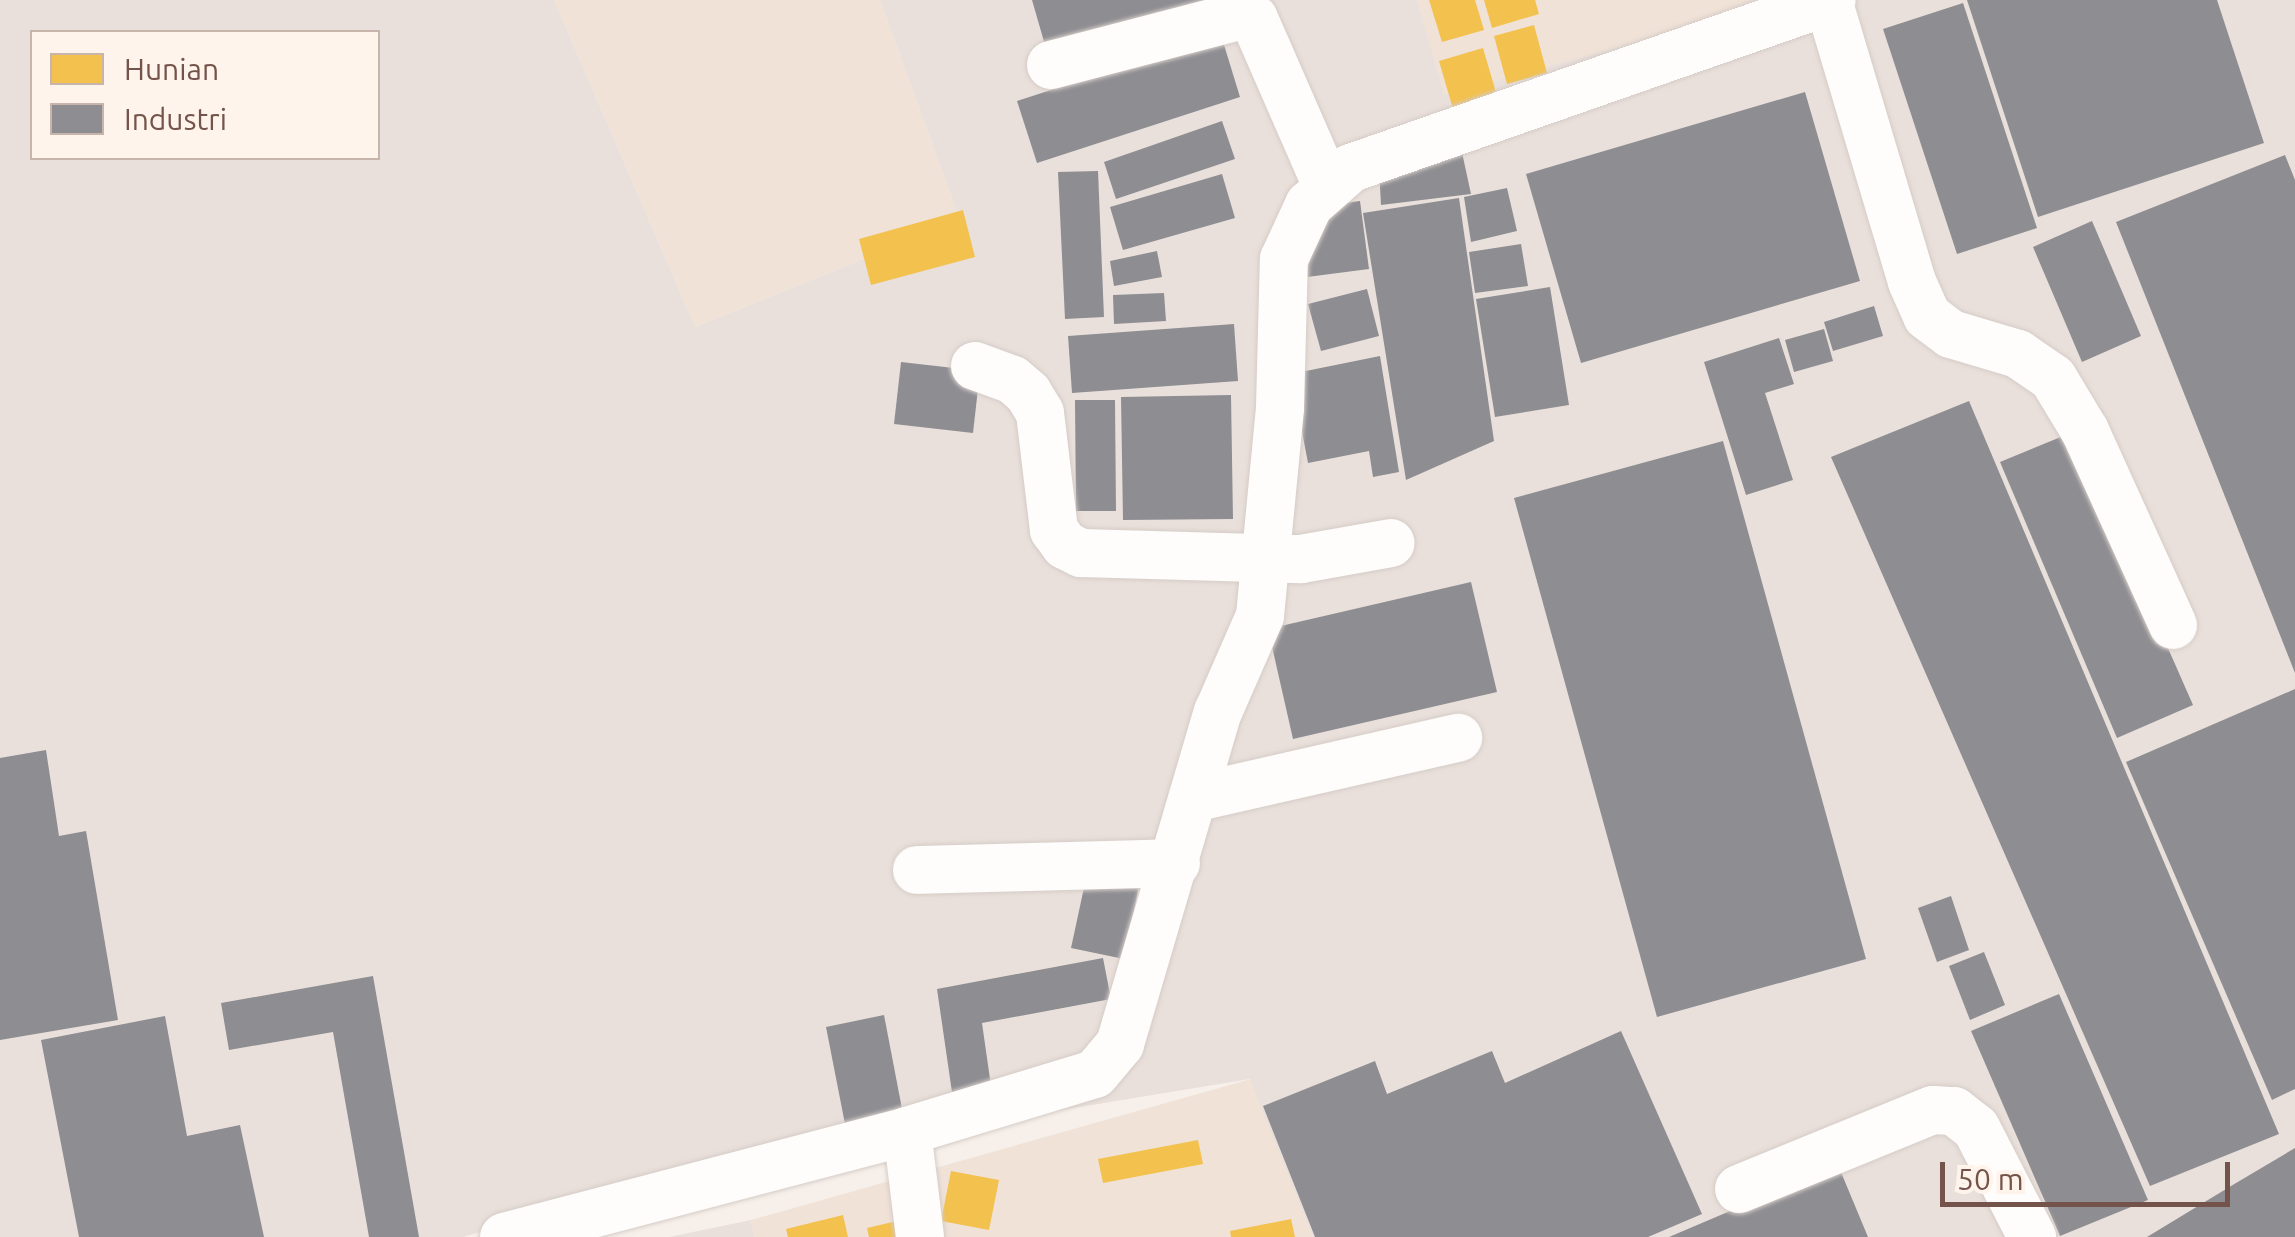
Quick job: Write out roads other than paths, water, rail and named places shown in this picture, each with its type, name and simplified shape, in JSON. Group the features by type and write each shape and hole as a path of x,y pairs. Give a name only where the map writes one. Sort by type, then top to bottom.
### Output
{"street":[{"path":"504,1237 907,1131 1096,1074 1120,1044 1218,712 1260,616 1280,408 1284,259 1309,205 1351,168 1829,0 1912,282 1927,316 1950,334 2018,354 2054,378 2085,431 2172,625"},
{"path":"1051,65 1239,16 1254,19 1328,188"},
{"path":"975,366 1013,380 1028,392 1040,414 1054,530 1065,544 1081,554 1300,559 1391,543"},
{"path":"1193,798 1458,738"},
{"path":"917,870 1176,863"},
{"path":"1738,1188 1932,1110 1954,1111 1976,1128 2032,1237"},
{"path":"907,1131 920,1237"}]}
